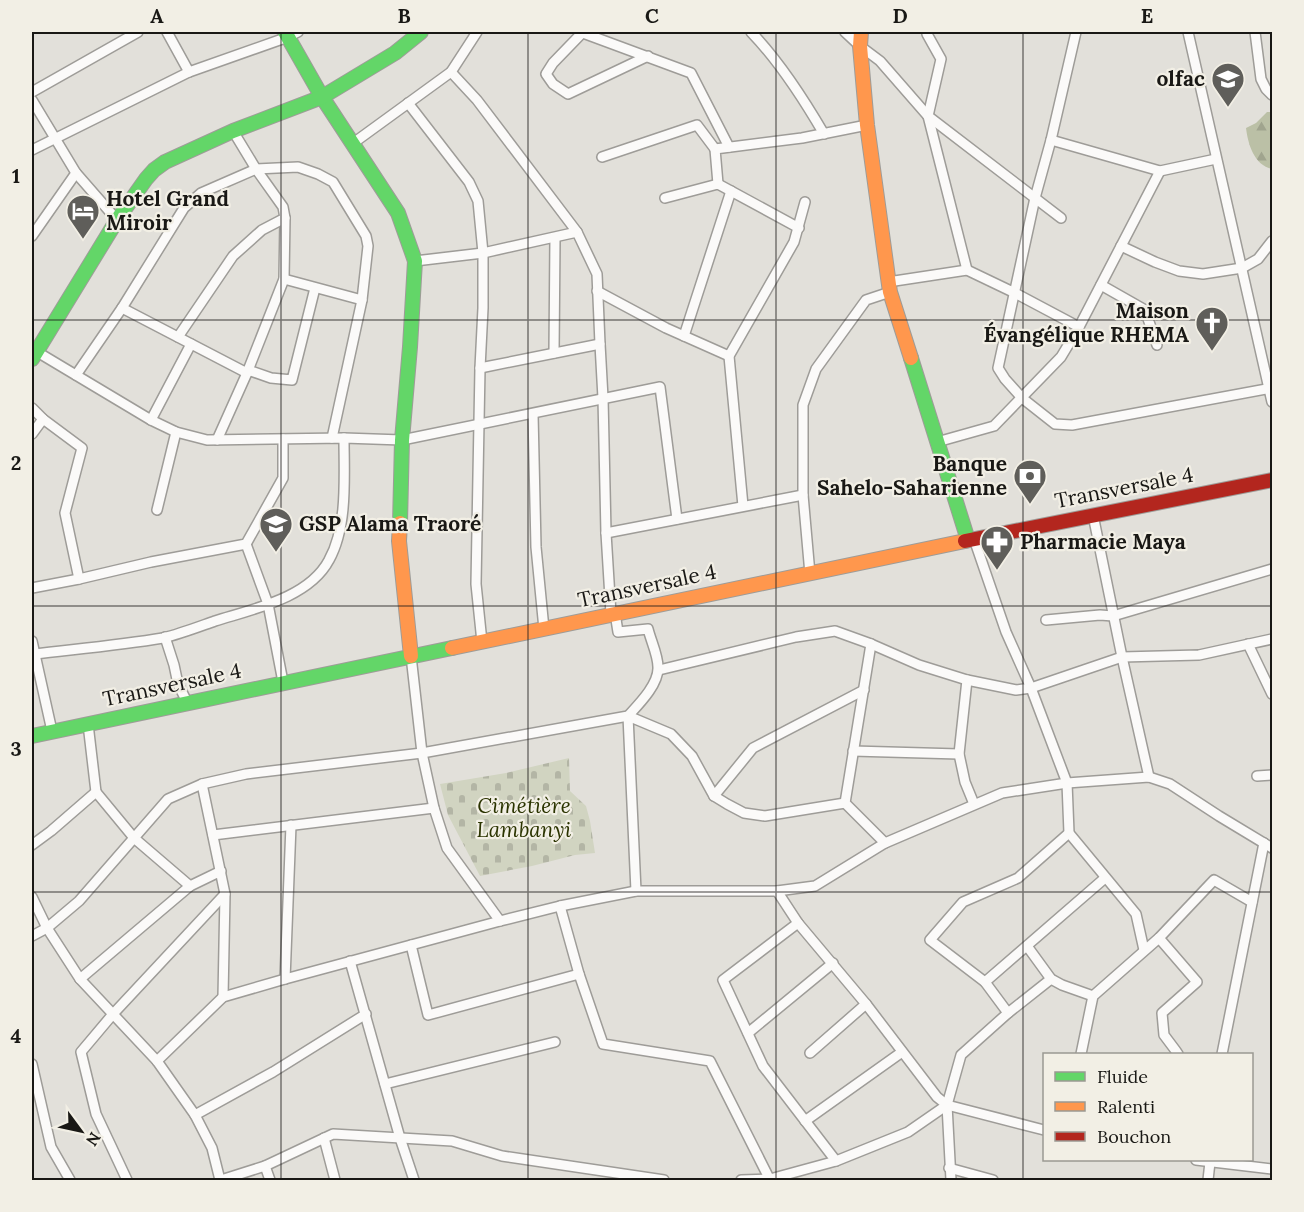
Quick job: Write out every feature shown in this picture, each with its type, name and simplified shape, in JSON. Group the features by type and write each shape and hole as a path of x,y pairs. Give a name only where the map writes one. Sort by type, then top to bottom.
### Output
{"street":[{"path":"32,92 138,32"},
{"path":"167,32 189,72"},
{"path":"421,32 395,52 322,97 233,131 165,162 154,170 117,220 33,353 76,375 152,420 176,432 207,440 332,438 402,440 660,387 677,519"},
{"path":"352,144 451,72 477,32"},
{"path":"648,56 568,94 553,84 546,74 553,63 583,32 648,56 691,73 729,147"},
{"path":"751,32 765,45 801,96 824,134"},
{"path":"844,32 880,62 928,116 1061,218"},
{"path":"861,32 860,46 867,125 889,287 937,442 971,540 1067,783 1069,834 1137,914 1144,950"},
{"path":"1076,32 1035,198 999,368 1005,379 1022,398 1055,424 1072,425 1271,389"},
{"path":"1188,32 1271,389 1272,402"},
{"path":"1255,32 1261,79 1272,95"},
{"path":"32,150 189,72 290,33 322,97 398,213 415,261 402,440 399,541 422,753 434,808 447,848 500,921"},
{"path":"927,34 941,59 928,116 966,270"},
{"path":"451,72 477,100 577,232 597,274 606,533 613,613 618,632 648,629 659,670 647,695 628,716 636,891"},
{"path":"32,100 76,173 117,220"},
{"path":"408,103 470,182 478,201 483,253 483,308 478,424 476,584 482,642"},
{"path":"602,157 697,125 715,148 718,183"},
{"path":"715,148 802,138 867,125"},
{"path":"217,440 248,371 284,279 285,218 283,207 233,131"},
{"path":"1051,140 1160,171 1216,159"},
{"path":"76,375 122,308 184,208 201,193 256,169 298,167 333,182 366,236 368,246 362,300 332,438"},
{"path":"937,442 994,426 1061,357 1160,171"},
{"path":"32,236 76,173"},
{"path":"665,198 718,183 799,228"},
{"path":"684,336 731,191"},
{"path":"743,506 729,356 794,242 805,202"},
{"path":"178,338 233,256 262,230 285,218"},
{"path":"415,261 483,253 577,232"},
{"path":"554,353 555,238"},
{"path":"1121,246 1179,272 1203,274 1242,268 1258,259 1272,242"},
{"path":"810,574 802,495 803,405 816,369 866,300 889,287 966,270 1079,327"},
{"path":"284,279 362,300"},
{"path":"1101,285 1145,310 1157,345"},
{"path":"122,308 248,371 271,378 292,380 315,288"},
{"path":"597,291 666,328 729,356"},
{"path":"152,420 191,344"},
{"path":"480,368 600,344"},
{"path":"32,408 82,448 65,513 79,579"},
{"path":"533,414 536,547 544,629"},
{"path":"32,434 43,419"},
{"path":"157,510 176,432"},
{"path":"35,654 165,637 268,604 294,593 316,578 329,561 338,538 344,498 345,438"},
{"path":"283,439 283,478 246,544 268,604 283,682"},
{"name":"Transversale 4","path":"32,736 613,613 1272,480"},
{"path":"606,533 802,495"},
{"path":"1093,515 1149,777"},
{"path":"32,588 246,544"},
{"path":"1046,620 1113,616 1272,569"},
{"path":"659,670 796,637 836,631 919,665 967,680 1016,690 1031,688 1122,657 1199,655 1272,639"},
{"path":"165,637 178,684 188,704"},
{"path":"32,640 52,731"},
{"path":"845,803 871,644"},
{"path":"1248,644 1272,694"},
{"path":"967,680 959,754 965,783 974,804"},
{"path":"714,796 753,748 864,690"},
{"path":"32,936 47,928 79,901 168,799 202,784 246,774 422,753 628,716 671,734 692,756 714,796 744,813 765,816 845,803"},
{"path":"88,724 96,792 134,838 190,886"},
{"path":"853,751 959,754"},
{"path":"1257,776 1272,775"},
{"path":"158,1061 224,997 285,979 500,921 636,891 777,891 815,886 885,843 1002,793 1067,783 1149,777 1170,784 1268,845 1252,902 1222,1053"},
{"path":"202,784 225,894 224,997"},
{"path":"32,845 96,792"},
{"path":"845,803 885,843"},
{"path":"213,835 434,808"},
{"path":"285,979 291,825"},
{"path":"1008,1013 985,982 930,940 963,902 1018,878 1069,834"},
{"path":"80,979 190,886 221,871"},
{"path":"985,982 1105,879"},
{"path":"1081,1053 1093,996 1159,938 1214,880 1252,902"},
{"path":"777,891 798,923 867,1004 937,1097 947,1105 1043,1130"},
{"path":"127,1180 96,1114 81,1052 113,1014 225,894"},
{"path":"32,897 47,928 80,979 158,1061 195,1115 212,1148 221,1180 265,1166 333,1134 452,1142 502,1156 664,1180"},
{"path":"561,906 579,974 603,1044 710,1061 770,1180"},
{"path":"798,923 723,980 764,1066 836,1161"},
{"path":"1159,938 1197,982 1162,1013 1164,1035 1177,1053"},
{"path":"411,945 428,1015 579,974"},
{"path":"1027,946 1051,979 1093,996"},
{"path":"350,961 414,1180"},
{"path":"748,1033 833,963"},
{"path":"951,1180 947,1105 961,1055 1051,979"},
{"path":"810,1053 867,1004"},
{"path":"195,1115 273,1072 366,1014"},
{"path":"385,1084 555,1042"},
{"path":"805,1121 902,1052"},
{"path":"32,1065 34,1085 51,1147 70,1180"},
{"path":"741,1180 770,1180 836,1161 908,1132 947,1105"},
{"path":"324,1138 335,1180"},
{"path":"1204,1161 1208,1180"},
{"path":"1212,1161 1272,1169"},
{"path":"265,1166 270,1180"},
{"path":"950,1168 993,1180"}],"green space":[{"path":"1267,112 1272,112 1272,169 1256,158 1248,141 1246,128 1256,123"},
{"name":"Cimétière Lambanyi","path":"569,758 570,791 586,806 595,853 575,855 480,876 448,815 440,784 506,773"}],"traffic: fast":[{"path":"285,32 322,97 398,213 415,261 402,440 400,523"},
{"path":"32,359 117,220 154,170 165,162 233,131 322,97 395,53 421,32"},
{"path":"911,358 968,540"},
{"path":"32,736 452,648"}],"traffic: slow":[{"path":"861,32 860,46 867,125 890,292 911,358"},
{"path":"400,523 399,541 411,656"},
{"path":"452,648 965,541"}],"traffic: jam":[{"path":"965,541 1272,480"}],"place":[{"name":"olfac","path":"1228,108"},
{"name":"Hotel Grand Miroir","path":"83,240"},
{"name":"Maison Évangélique RHEMA","path":"1212,352"},
{"name":"Banque Sahelo-Saharienne","path":"1030,505"},
{"name":"GSP Alama Traoré","path":"276,553"},
{"name":"Pharmacie Maya","path":"997,571"}]}
